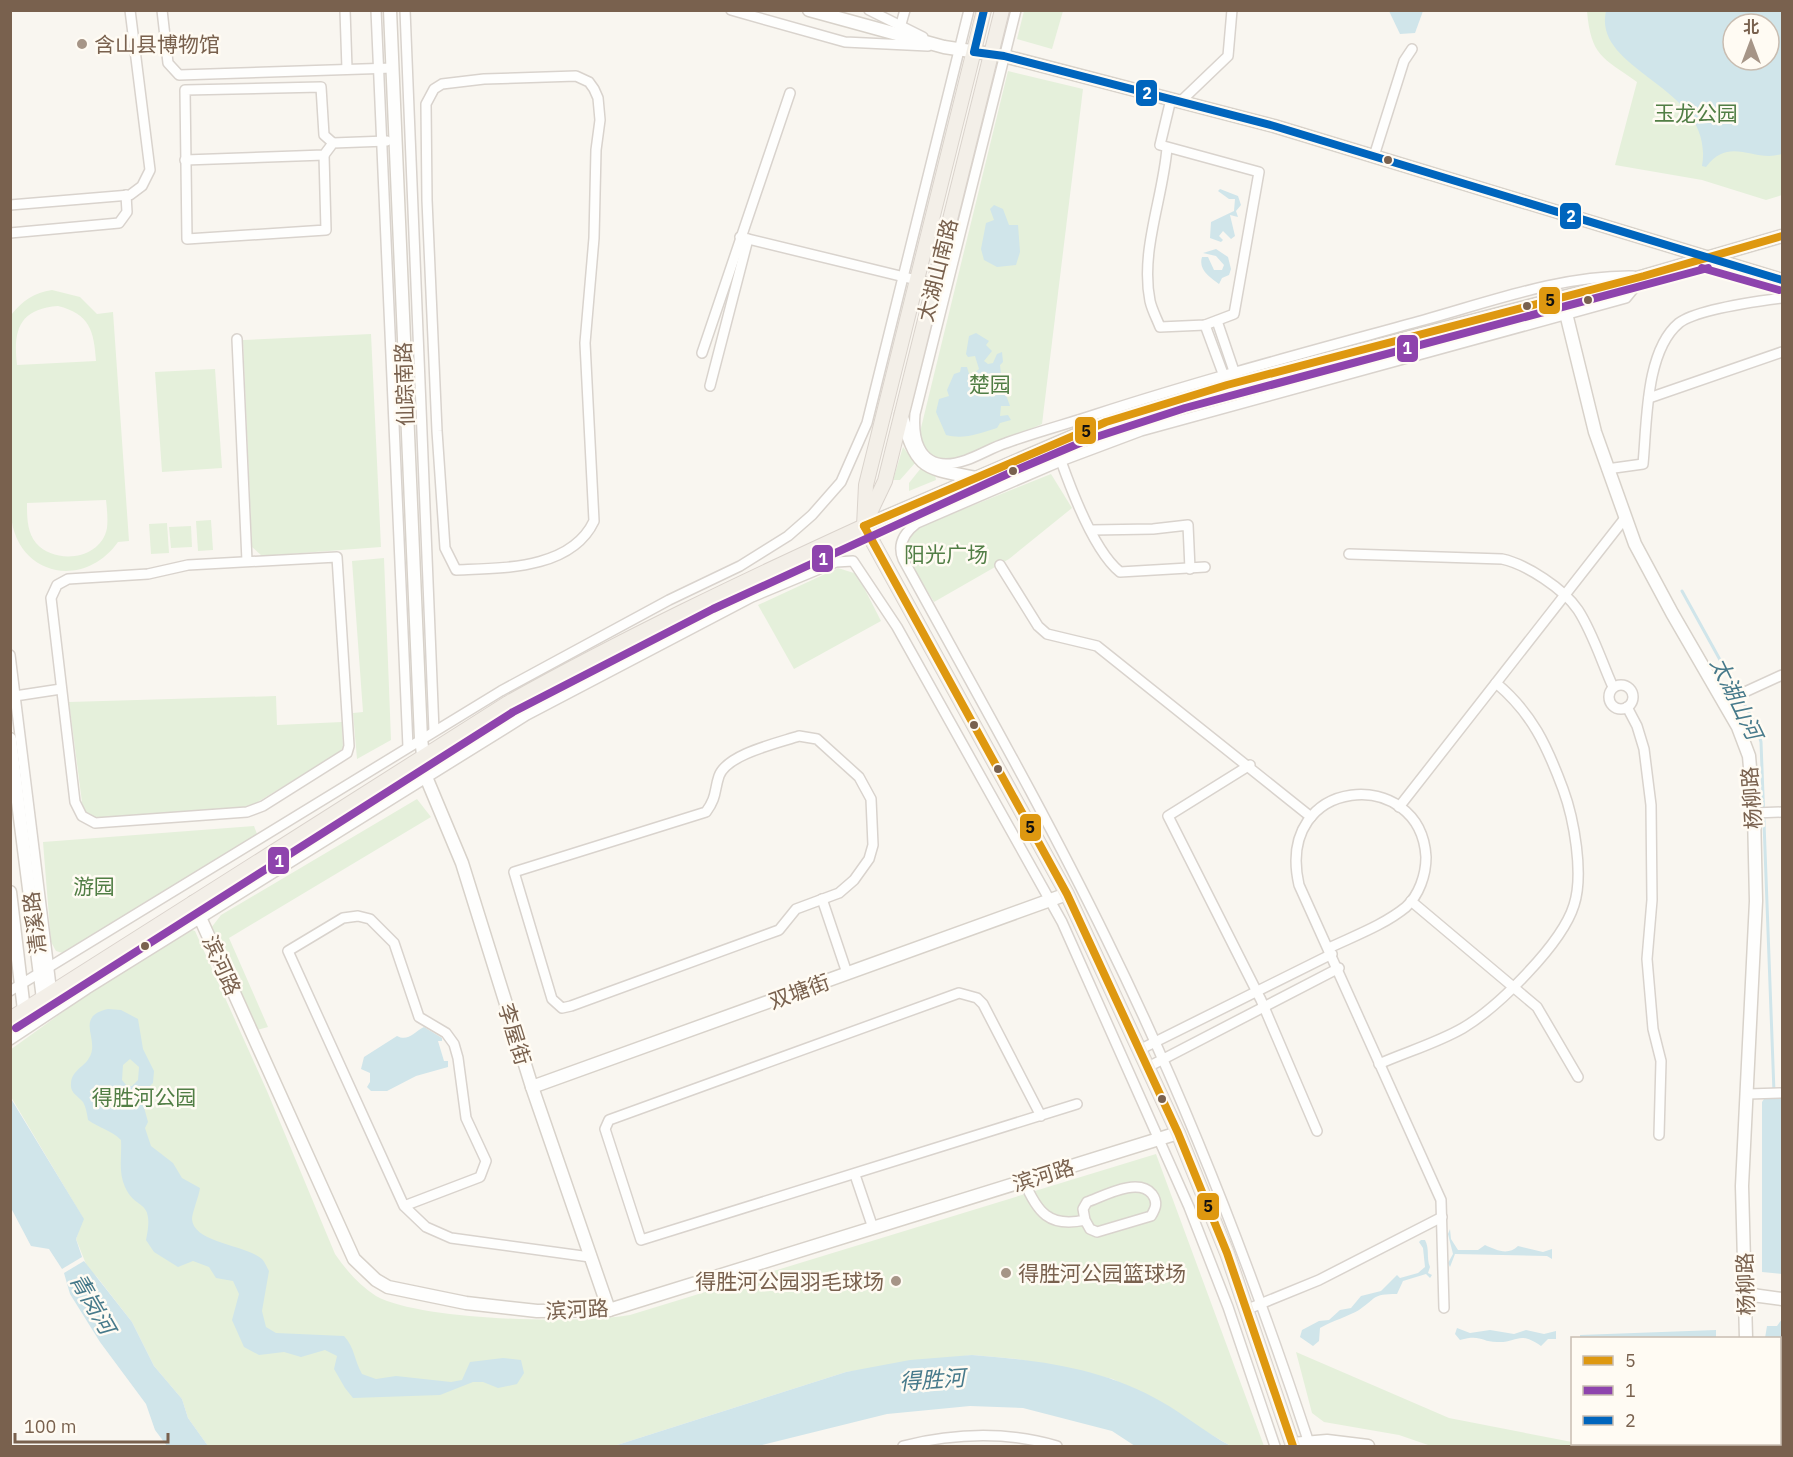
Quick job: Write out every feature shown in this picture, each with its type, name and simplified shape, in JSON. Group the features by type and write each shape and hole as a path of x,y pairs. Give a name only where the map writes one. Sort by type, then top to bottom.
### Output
{"main road":[{"name":"太湖山南路","path":"864,526 866,485 984,10"},
{"name":"太湖山南路","path":"864,526 883,489 933,284 997,55 1002,10"},
{"path":"10,1019 508,703 571,668 747,580 864,526 1067,894 1148,1067 1178,1133 1248,1309 1293,1445"}],"street":[{"path":"10,205 126,195 142,186 150,170 130,10"},
{"path":"162,10 168,63 179,75 393,68"},
{"path":"345,10 347,69"},
{"path":"376,10 408,747"},
{"name":"仙踪南路","path":"390,10 405,406 423,758"},
{"path":"405,10 434,731"},
{"path":"731,10 845,42 944,47"},
{"path":"809,10 944,47 997,55 1175,100 1374,156 1782,280"},
{"path":"869,10 944,47"},
{"path":"898,35 905,10"},
{"path":"16,987 434,731 603,635 740,566 788,536 812,515 840,482 859,445 867,423 969,10"},
{"path":"1016,10 997,55 915,414 914,434 920,450 926,456 944,464 959,462 1005,443 1536,289 1611,276 1644,276"},
{"path":"1167,148 1165,175 1150,248 1150,302 1160,327 1206,325 1234,314 1258,172 1160,146 1175,100 1228,56 1233,10"},
{"path":"1374,156 1404,61 1412,49"},
{"path":"584,78 589,82 598,98 600,120 596,150 594,238 585,343 594,521 582,537 552,558 501,568 456,570 446,548 436,404 427,200 426,104 429,96 442,84 507,79 584,78"},
{"path":"333,143 324,155 326,230 187,239 185,90 321,87 324,135 333,143 396,141"},
{"path":"702,352 744,238 790,93"},
{"path":"185,160 324,155"},
{"path":"10,233 119,223 127,212 126,195"},
{"path":"864,526 976,478 1034,450 1231,378 1644,276 1782,236"},
{"path":"744,238 933,284"},
{"path":"710,386 744,238"},
{"path":"1309,1444 1262,1304 1227,1211 1162,1060 1073,872 901,553 906,532 917,524 1061,461 1141,431 1626,298 1644,276"},
{"name":"杨柳路","path":"1562,297 1607,468 1625,518 1647,570 1745,744 1754,813 1756,901 1742,1186 1746,1337"},
{"path":"1607,468 1643,464 1652,375 1669,335 1679,323 1693,315 1782,298"},
{"path":"1217,321 1231,378"},
{"path":"1206,325 1231,378"},
{"path":"237,339 247,561"},
{"path":"1649,398 1782,352"},
{"path":"403,358 434,356"},
{"path":"405,406 436,404"},
{"path":"901,414 913,451 922,461 943,471 976,478"},
{"path":"1061,461 1078,508 1120,572 1205,567"},
{"path":"1399,807 1625,518"},
{"path":"1092,530 1153,529 1188,525 1190,568"},
{"path":"1349,554 1514,562 1523,565 1565,596 1578,611 1614,687"},
{"path":"337,557 349,746 342,758 263,806 247,812 95,823 82,816 75,802 61,689 51,598 61,581 148,574 188,565 337,557"},
{"path":"10,1040 527,715 752,597 836,562 850,560 858,565 897,627 1050,900 1160,1138 1228,1306 1275,1446"},
{"path":"1000,565 1038,626 1047,634 1098,646 1250,765 1311,817"},
{"path":"10,655 44,970"},
{"path":"1723,702 1781,677"},
{"path":"1379,1064 1463,1028 1515,986 1566,924 1574,906 1578,875 1568,802 1551,756 1526,712 1496,683"},
{"path":"1621,685 1631,690 1632,701 1627,707 1619,708 1610,702 1610,694 1614,687 1621,685"},
{"path":"15,696 61,689"},
{"path":"1627,707 1637,726 1644,749 1651,805 1652,900 1647,959 1653,1029 1661,1061 1659,1136"},
{"path":"799,736 817,739 839,757 859,777 871,799 873,845 869,859 854,880 839,893 822,899 796,909 788,915 779,930 562,1008 552,999 514,872 706,812 716,799 720,776 728,763 799,736"},
{"name":"清溪路","path":"10,739 47,997"},
{"name":"李屋街","path":"423,758 426,777 462,863 532,1087 609,1310"},
{"path":"1250,765 1168,816 1256,992 1317,1131"},
{"path":"1140,1050 1256,992 1330,951 1390,918 1411,901 1420,888 1426,867 1425,846 1417,826 1399,807 1384,798 1363,794 1341,796 1321,806 1311,817 1297,842 1294,863 1299,885 1330,951 1339,968 1379,1064 1441,1200 1444,1308"},
{"path":"1754,813 1781,812"},
{"name":"清溪路","path":"10,892 16,987 24,1010"},
{"name":"双塘街","path":"532,1087 1067,894"},
{"path":"822,899 847,973"},
{"path":"1411,901 1515,986 1537,1007 1578,1077"},
{"name":"滨河路","path":"193,902 354,1259 376,1280 388,1287 466,1303 537,1311 609,1310 1178,1133"},
{"path":"404,1206 480,1177 486,1161 466,1118 454,1044 446,1033 419,1017 394,943 370,919 358,916 343,918 288,951 404,1206 426,1227 451,1238 590,1257"},
{"path":"1148,1067 1339,968"},
{"path":"1041,1116 983,1004 977,998 959,993 609,1120 605,1129 640,1240 855,1175 1041,1116 1077,1104"},
{"path":"1748,1094 1782,1093"},
{"path":"855,1175 873,1228"},
{"path":"1024,1181 1032,1202 1041,1213 1059,1222 1085,1220"},
{"path":"1137,1186 1148,1190 1156,1199 1156,1209 1151,1216 1098,1232 1090,1229 1085,1220 1083,1209 1087,1202 1137,1186"},
{"path":"1248,1309 1318,1280 1442,1217"},
{"path":"1745,1294 1782,1299"},
{"path":"903,1446 960,1436 997,1435 1028,1438 1057,1446"},
{"path":"1293,1445 1327,1441 1368,1446"}],"green space":[{"path":"1024,11 1063,11 1052,49 1017,39"},
{"name":"玉龙公园","path":"1587,11 1782,11 1782,195 1766,200 1702,180 1615,165 1637,82 1600,54 1592,38"},
{"name":"楚园","path":"1008,71 1083,89 1042,424 958,460 937,458 926,451 920,432"},
{"path":"52,290 80,297 97,314 113,312 129,541 118,542 104,557 87,567 70,571 53,569 37,563 24,551 15,535 11,514 11,315 29,298","holes":["58,306 69,309 84,319 92,333 96,361 17,365 16,341 21,324 35,312","106,500 107,528 103,539 87,553 76,556 54,554 44,550 33,539 28,524 27,503"]},
{"path":"371,334 381,547 262,556 252,547 243,340"},
{"path":"215,369 222,468 162,472 155,372"},
{"path":"903,447 915,463 900,480 893,480"},
{"path":"921,468 935,475 936,480 909,491 909,483"},
{"name":"阳光广场","path":"1051,474 1072,508 1009,559 934,602 904,553 907,537 919,527"},
{"path":"211,520 213,550 198,551 196,521"},
{"path":"167,523 169,553 151,554 149,524"},
{"path":"191,526 192,547 171,548 169,527"},
{"path":"384,558 391,740 357,759 353,713 363,712 352,561"},
{"path":"838,568 857,574 881,621 794,669 758,605"},
{"path":"276,696 277,725 342,722 343,747 340,752 248,808 97,820 83,810 69,702"},
{"path":"417,799 431,817 229,938 268,1027 257,1030 211,928 221,915"},
{"name":"游园","path":"254,826 257,834 79,952 66,954 56,951 51,942 43,842"},
{"name":"得胜河公园","path":"182,926 195,931 267,1091 335,1254 353,1277 376,1296 428,1311 501,1318 539,1320 630,1315 1156,1154 1264,1446 1231,1446 1113,1379 1017,1359 972,1355 846,1372 614,1446 208,1446 188,1418 182,1399 154,1366 132,1322 97,1277 88,1269 76,1239 83,1218 11,1097 10,1050"},
{"path":"1296,1352 1449,1418 1571,1442 1573,1446 1431,1446 1399,1435 1324,1422 1312,1413"}],"water":[{"path":"1389,11 1423,11 1415,33 1400,34"},
{"path":"1606,11 1782,11 1782,154 1771,156 1733,151 1715,158 1706,167 1702,166 1701,139 1691,117 1674,98 1617,50 1607,32"},
{"path":"1220,189 1238,196 1241,205 1236,211 1238,217 1230,215 1235,236 1231,239 1223,231 1219,236 1223,240 1221,242 1210,238 1211,222 1234,211 1235,199 1229,199 1218,191"},
{"path":"994,205 1003,209 1009,225 1018,225 1020,252 1016,265 997,267 984,260 981,249 986,223 994,220 990,209"},
{"path":"1216,249 1228,257 1231,269 1229,275 1222,278 1219,284 1206,273 1201,262 1202,257 1208,257 1214,270 1222,270 1224,265 1216,256 1203,253"},
{"path":"976,333 989,341 986,345 992,351 984,361 988,364 993,363 997,354 1002,352 1001,374 1007,373 1013,380 1008,378 1006,381 1005,392 1010,406 1001,406 1000,416 1008,415 1011,420 1000,423 997,428 972,435 959,437 946,435 936,412 939,399 949,396 947,390 954,374 960,372 961,367 967,367 970,377 979,369 975,356 968,357 966,354 969,336"},
{"path":"108,1009 121,1010 138,1019 143,1049 154,1071 153,1083 144,1092 142,1100 148,1122 145,1128 151,1146 173,1163 182,1178 200,1188 192,1216 195,1227 211,1239 255,1254 264,1262 269,1271 262,1311 266,1327 276,1333 344,1336 362,1374 376,1379 396,1376 451,1382 462,1380 470,1362 503,1358 521,1360 524,1373 517,1384 498,1388 483,1382 473,1382 440,1395 353,1398 334,1369 337,1356 325,1350 301,1357 284,1352 259,1355 244,1347 232,1320 239,1294 233,1281 216,1278 209,1267 193,1261 178,1267 154,1252 146,1240 148,1217 146,1211 129,1195 123,1181 121,1140 88,1120 83,1102 72,1090 73,1076 87,1061 92,1051 90,1023 92,1017","holes":["130,1059 139,1067 138,1080 132,1086 127,1086 122,1080 123,1065"]},
{"path":"424,1027 442,1038 442,1041 438,1041 444,1061 448,1061 448,1067 416,1076 387,1091 371,1091 367,1087 370,1082 370,1073 361,1069 364,1057 397,1036 408,1037"},
{"path":"1766,1096 1782,1096 1782,1274 1762,1272 1762,1102"},
{"path":"10,1097 84,1219 76,1239 82,1257 62,1269 49,1249 31,1246 11,1208"},
{"path":"1450,1229 1451,1239 1458,1250 1478,1250 1485,1245 1506,1251 1518,1246 1543,1252 1552,1249 1552,1259 1547,1256 1455,1254 1450,1267 1448,1263 1453,1254 1448,1234"},
{"path":"1425,1240 1427,1247 1430,1267 1428,1273 1432,1275 1430,1278 1426,1274 1403,1281 1397,1294 1375,1297 1359,1310 1320,1328 1319,1341 1313,1346 1300,1337 1302,1330 1319,1321 1329,1320 1340,1310 1351,1308 1361,1296 1381,1291 1397,1275 1400,1278 1418,1273 1425,1267 1423,1248 1419,1242"},
{"name":"青岗河","path":"84,1261 132,1322 154,1366 182,1399 188,1418 208,1446 167,1446 155,1430 146,1404 100,1342 70,1294 64,1273"},
{"path":"1782,1319 1782,1446 1774,1445 1781,1445 1781,1337 1765,1337 1767,1326 1777,1326"},
{"path":"1457,1328 1470,1333 1490,1330 1514,1334 1526,1330 1544,1334 1556,1331 1556,1339 1548,1339 1541,1346 1523,1338 1504,1342 1477,1338 1460,1340 1455,1334"},
{"path":"1716,1330 1716,1337 1580,1337 1580,1335"},
{"name":"得胜河","path":"972,1355 1045,1363 1117,1381 1162,1402 1231,1446 1135,1446 1112,1431 1023,1408 970,1406 887,1414 758,1446 614,1446 846,1372 910,1360"}],"waterway":[{"name":"太湖山河","path":"1682,591 1756,725 1761,742 1774,1092"}],"transit line":[{"name":"2","path":"984,10 974,52 1004,56 1274,126 1782,280"},
{"name":"5","path":"864,526 1106,422 1227,385 1644,276 1782,236"},
{"name":"1","path":"1702,268 1779,290"},
{"name":"1","path":"16,1028 513,712 713,609 1014,471 1087,440 1185,408 1708,268"},
{"name":"5","path":"864,526 1067,894 1178,1133 1227,1253 1293,1446"}],"place":[{"name":"含山县博物馆","path":"82,44"},
{"name":"得胜河公园篮球场","path":"1006,1273"},
{"name":"得胜河公园羽毛球场","path":"896,1281"}]}
